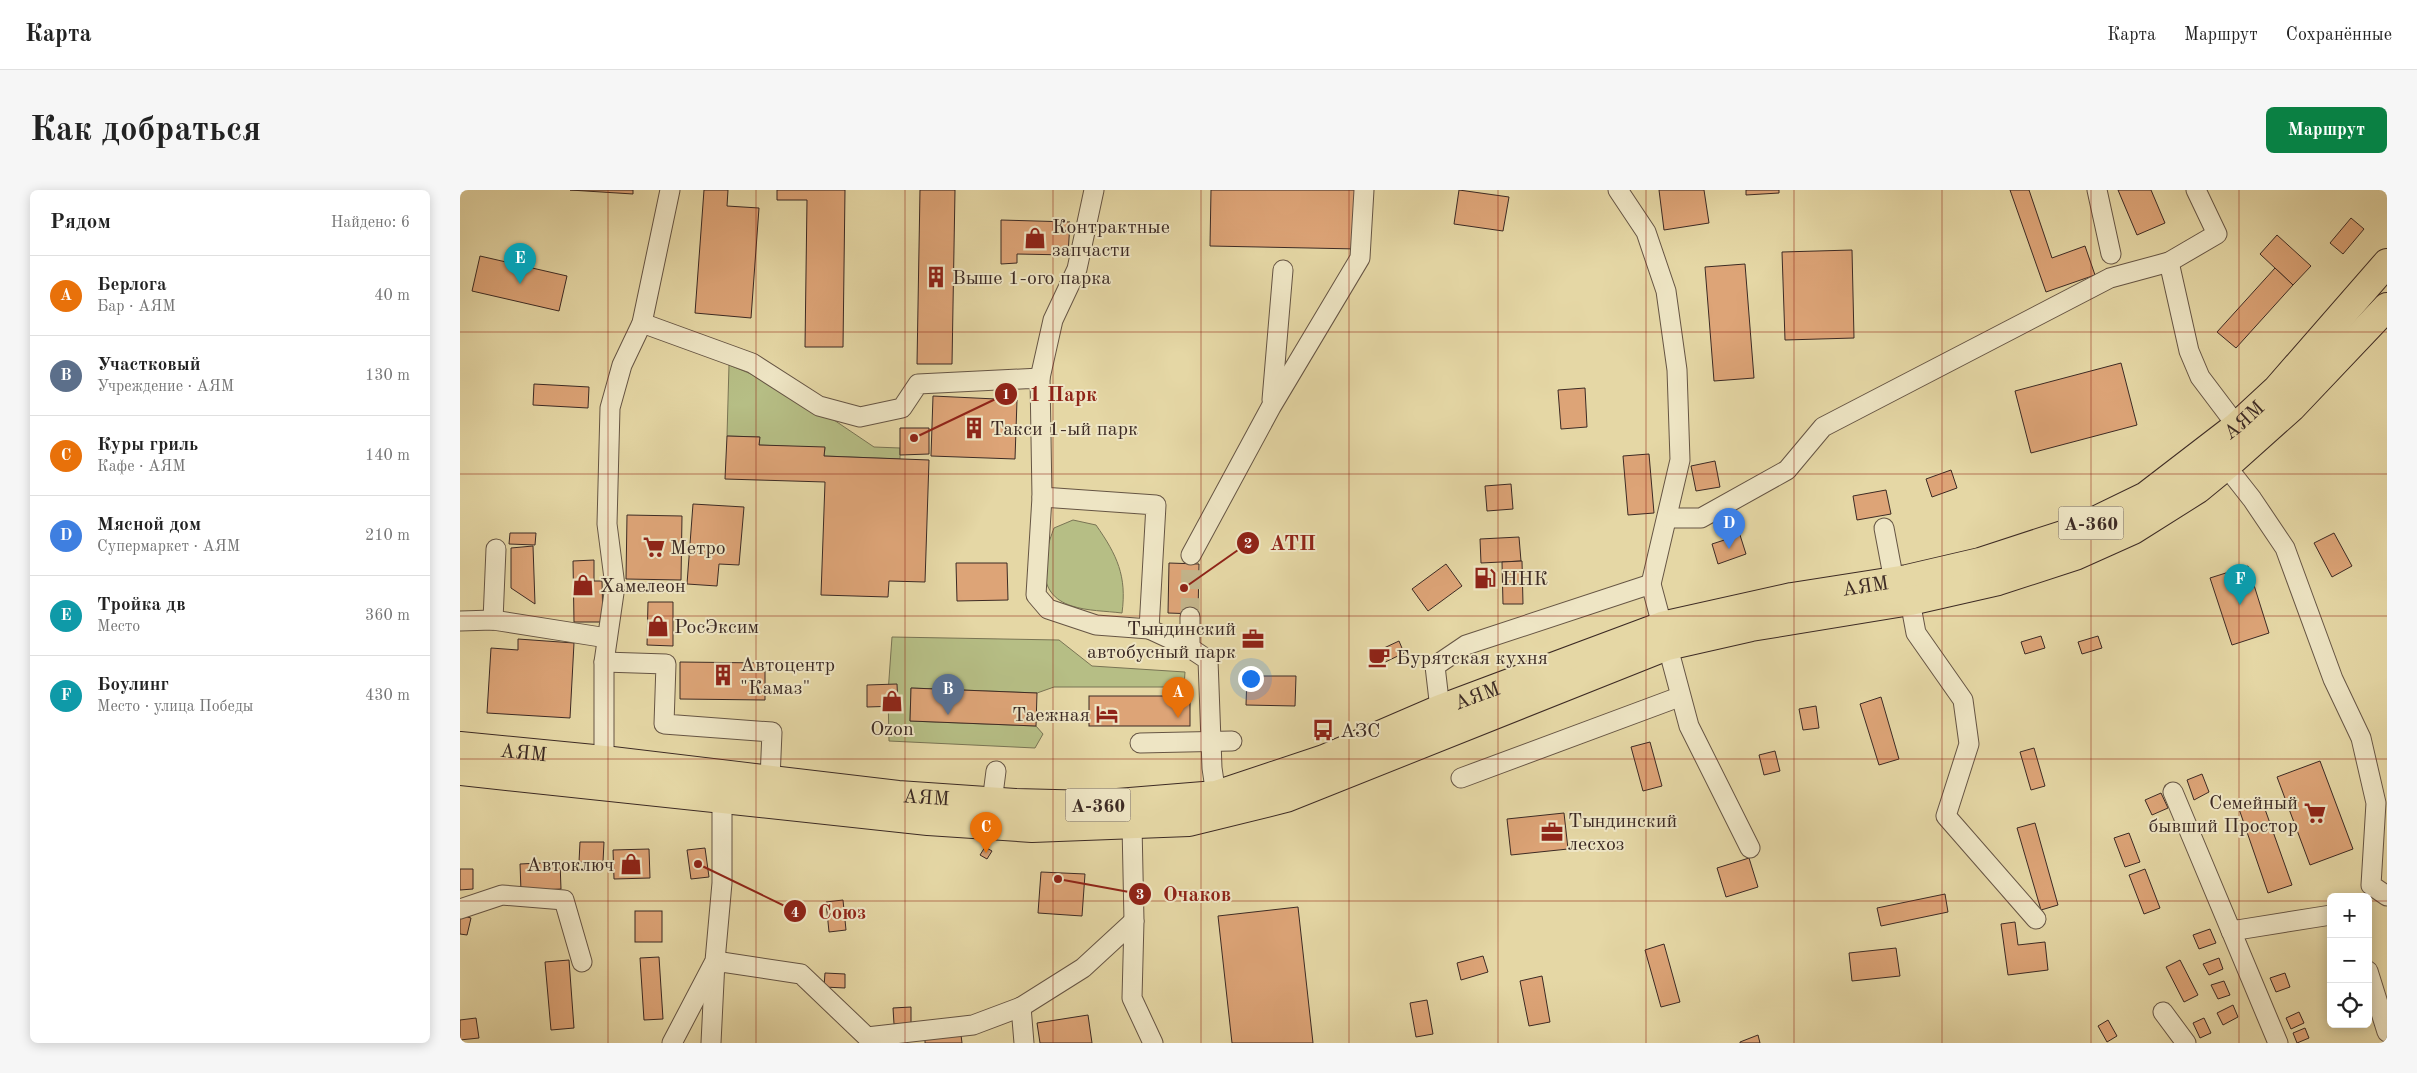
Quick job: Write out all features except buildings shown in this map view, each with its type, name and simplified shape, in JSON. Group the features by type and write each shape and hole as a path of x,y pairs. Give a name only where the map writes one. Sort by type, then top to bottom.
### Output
{"highway":[{"name":"АЯМ","path":"1902,591 1980,562 2072,532 2146,496 2237,426 2282,384 2387,263"},
{"name":"АЯМ","path":"460,770 722,786 770,779 898,794 992,802 1093,805 1216,795 1324,759 1440,709 1792,596 1902,591 1998,582 2075,556 2133,530 2198,489 2292,407 2387,307"},
{"name":"АЯМ","path":"460,746 604,760 722,786 928,821 1032,828 1189,822 1286,798 1665,636"}],"street":[{"path":"604,760 604,662 615,586 607,524 610,408 622,365 642,323 670,190"},
{"path":"1094,190 1077,269 1053,320 1040,378 1042,497 1036,596 1048,609 1096,625 1149,629 1190,648 1208,660 1212,768 1216,795"},
{"path":"1191,554 1271,407 1360,258 1364,190"},
{"path":"1618,190 1646,232 1666,291 1677,370 1680,460 1651,584 1689,726 1750,848"},
{"path":"2097,190 2111,254"},
{"path":"1667,518 1700,518 1787,470 1823,427 2110,278 2170,262 2217,234 2196,190"},
{"path":"2170,262 2189,351 2200,377 2237,426"},
{"path":"1271,407 1283,270"},
{"path":"642,323 752,363 820,406 860,417 902,408 918,384 1040,378"},
{"path":"2226,466 2252,499 2285,548 2333,679 2361,738 2381,805 2367,891 2387,896"},
{"path":"1042,497 1156,505 1149,629"},
{"path":"1884,528 1916,633 1963,700 1969,744 1946,816 2036,920"},
{"path":"493,620 496,549"},
{"path":"1440,709 1435,666 1466,644 1651,584"},
{"path":"1190,617 1190,648"},
{"path":"460,621 493,620 608,638"},
{"path":"604,662 666,664 664,724 772,732 770,779"},
{"path":"1461,778 1680,697"},
{"path":"1140,743 1232,740"},
{"path":"992,802 996,771"},
{"path":"711,1043 715,961 722,883 722,786"},
{"path":"2173,792 2278,1043"},
{"path":"1132,825 1134,921 1132,998 1153,1043"},
{"path":"460,909 502,895 564,900 582,962"},
{"path":"2231,931 2327,916"},
{"path":"715,961 801,974 867,1040 974,1025 1021,1007 1083,968 1134,921"},
{"path":"672,1043 715,961"},
{"path":"2372,983 2387,1032"},
{"path":"1021,1007 1024,1043"},
{"path":"2164,1012 2186,1043"}],"green space":[{"path":"729,365 761,378 831,418 874,447 900,448 900,459 824,456 825,448 759,445 759,437 727,436"},
{"path":"1073,520 1096,525 1110,546 1122,577 1122,613 1072,606 1060,600 1052,593 1047,584 1045,562 1054,528"},
{"path":"892,637 1059,640 1092,666 1185,672 1184,687 1054,687 1037,693 911,688 910,721 1036,726 1043,734 1035,748 889,741 888,693"}],"tunnel":[{"path":"1190,617 1191,555"}],"place":[{"name":"Контрактные запчасти","path":"1035,238"},
{"name":"Выше 1-ого парка","path":"936,277"},
{"name":"Тройка дв","path":"520,284"},
{"name":"Такси 1-ый парк","path":"974,428"},
{"name":"1 Парк","path":"914,438"},
{"name":"Метро","path":"654,547"},
{"name":"Мясной дом","path":"1729,549"},
{"name":"ННК","path":"1485,578"},
{"name":"Хамелеон","path":"583,585"},
{"name":"АТП","path":"1184,588"},
{"name":"Боулинг","path":"2240,605"},
{"name":"РосЭксим","path":"658,626"},
{"name":"Тындинский автобусный парк","path":"1253,639"},
{"name":"Бурятская кухня","path":"1379,657"},
{"name":"Автоцентр \"Камаз\"","path":"723,675"},
{"name":"Ozon","path":"892,701"},
{"name":"Таежная","path":"1107,714"},
{"name":"Участковый","path":"948,715"},
{"name":"Берлога","path":"1178,718"},
{"name":"АЗС","path":"1323,730"},
{"name":"Семейный бывший Простор","path":"2315,813"},
{"name":"Тындинский лесхоз","path":"1552,832"},
{"name":"Куры гриль","path":"986,853"},
{"name":"Автоключ","path":"631,864"},
{"name":"Союз","path":"698,864"},
{"name":"Очаков","path":"1058,879"}]}
